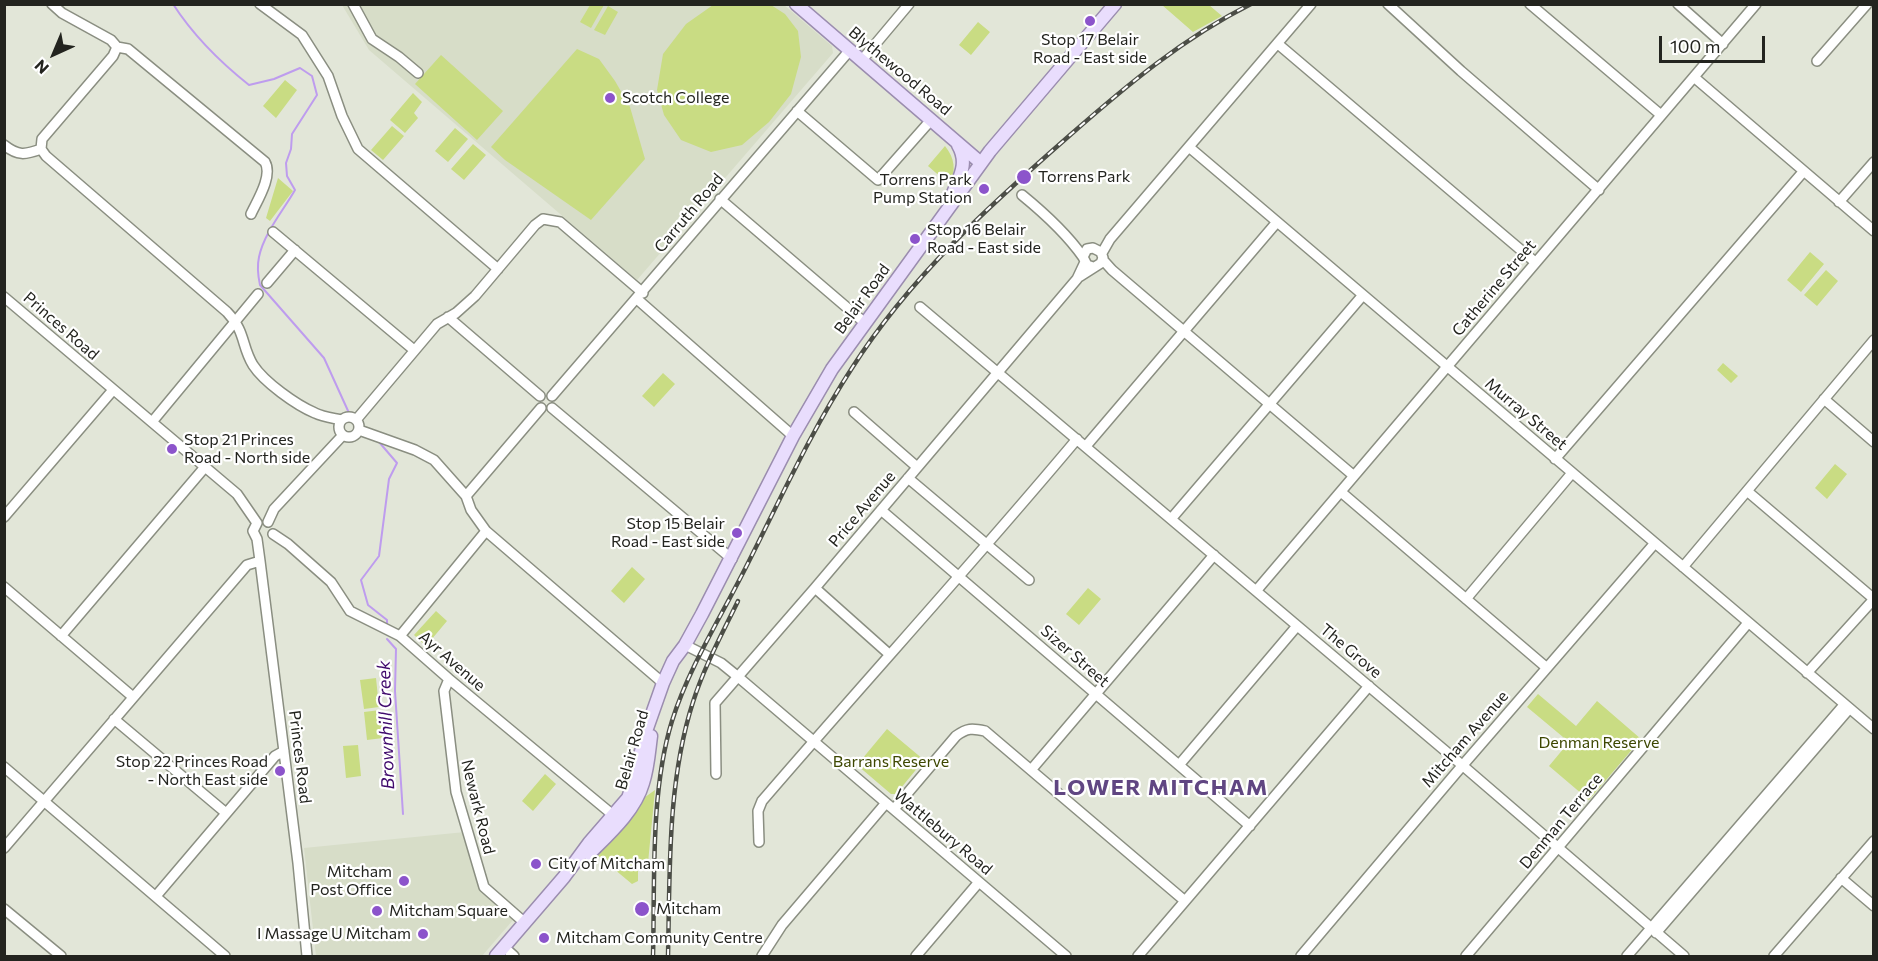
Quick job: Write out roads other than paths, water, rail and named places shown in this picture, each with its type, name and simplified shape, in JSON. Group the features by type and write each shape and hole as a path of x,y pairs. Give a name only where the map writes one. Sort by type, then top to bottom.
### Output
{"main road":[{"name":"Blythewood Road","path":"796,4 981,163"},
{"name":"Belair Road","path":"500,952 564,877 632,790 645,734 673,661 685,645 732,559 793,436 832,369 981,163 1115,4"},
{"path":"946,211 964,165 964,157 954,138"},
{"name":"Belair Road","path":"564,877 604,839 637,799 644,781 651,735 682,660 685,645"}],"street":[{"path":"52,4 62,13 111,40 117,47 128,49 267,165 268,173 251,214"},
{"path":"62,13 68,4"},
{"path":"260,4 302,35 328,76 342,116 358,149 498,269"},
{"path":"353,4 372,39 418,73"},
{"path":"862,60 909,4"},
{"name":"Price Avenue","path":"716,774 715,703 1311,4"},
{"path":"1388,4 1461,71 1599,190"},
{"path":"1530,4 1661,115"},
{"path":"1678,4 1722,44"},
{"name":"Catherine Street","path":"1256,591 1756,4"},
{"path":"1817,61 1867,4"},
{"path":"1278,44 1535,262"},
{"path":"117,47 113,56 42,139 41,149 46,156 236,322 252,364 261,376 315,413 342,420 349,417 356,420"},
{"name":"Carruth Road","path":"552,396 850,50"},
{"path":"1695,78 1874,231"},
{"path":"797,111 878,180 931,120"},
{"path":"4,144 22,155 41,149"},
{"name":"Murray Street","path":"1189,147 1874,729"},
{"path":"1839,202 1874,162"},
{"path":"1555,459 1803,172"},
{"path":"1022,195 1074,243 1112,270 1354,476"},
{"path":"720,199 865,322"},
{"path":"356,420 437,324 475,296 535,225 543,219 550,219 560,222 793,436"},
{"path":"1086,446 1277,222"},
{"path":"273,232 414,350"},
{"path":"267,283 295,250"},
{"path":"152,422 258,294"},
{"path":"1171,519 1363,295"},
{"name":"Princes Road","path":"6,301 237,494 257,523"},
{"name":"The Grove","path":"920,307 1462,765 1684,957"},
{"path":"448,317 540,396"},
{"path":"1683,567 1874,340"},
{"path":"4,517 113,390"},
{"path":"540,396 549,394 555,405 545,410 541,408"},
{"path":"540,396 538,401 541,408"},
{"path":"1824,399 1874,442"},
{"path":"466,496 541,408"},
{"path":"552,408 732,559"},
{"path":"854,412 917,467"},
{"path":"342,420 339,426 343,435"},
{"path":"356,420 359,430"},
{"path":"343,435 353,436 359,430"},
{"path":"359,430 415,450 434,460 466,496 471,510 486,531 663,683"},
{"path":"268,522 274,509 343,435"},
{"path":"759,842 758,812 762,801 889,654 988,545 1077,439"},
{"path":"61,636 205,467"},
{"path":"1466,599 1572,473"},
{"path":"908,478 1029,580"},
{"path":"1747,491 1874,599 1807,673"},
{"path":"1341,492 1547,668"},
{"name":"Sizer Street","path":"880,510 1250,826"},
{"path":"268,522 272,526 273,534 261,540 253,531 257,523 268,522"},
{"path":"396,634 486,531"},
{"name":"Ayr Avenue","path":"273,534 288,544 331,582 350,611 396,634 613,815"},
{"name":"Princes Road","path":"261,540 260,561 298,863 307,957"},
{"name":"Mitcham Avenue","path":"1301,957 1462,765 1655,543"},
{"path":"1031,770 1214,555"},
{"path":"4,848 247,565 260,561"},
{"path":"4,587 133,698"},
{"path":"815,588 889,654"},
{"name":"Denman Terrace","path":"1466,957 1748,623"},
{"path":"1179,765 1298,626"},
{"name":"Wattlebury Road","path":"685,645 721,663 737,676 1065,957"},
{"path":"721,663 739,665 749,663"},
{"name":"Newark Road","path":"449,679 444,691 452,772 484,887 525,923"},
{"path":"1138,957 1368,686"},
{"path":"1627,957 1654,931 1847,707"},
{"path":"114,719 226,813"},
{"path":"762,957 782,925 890,806 956,736 966,729 973,728 985,730 1185,901"},
{"path":"156,896 274,756 284,751"},
{"path":"4,767 225,956"},
{"path":"1774,957 1874,841"},
{"path":"1841,878 1874,906"},
{"path":"916,957 980,882"},
{"path":"4,909 61,957"},
{"path":"500,952 514,957"}],"waterway":[{"name":"Brownhill Creek","path":"173,4 208,48 249,85 274,79 300,68 312,76 317,95 292,134 291,149 286,163 287,176 295,190 274,222 261,248 258,275 260,285 324,358 349,413"},
{"name":"Brownhill Creek","path":"379,442 397,463 389,479 379,556 361,580 368,605 387,620 387,627"},
{"name":"Brownhill Creek","path":"387,639 396,649 395,691 403,814"}],"railway":[{"path":"653,956 657,807 665,748 672,721 687,681 706,642 809,441 852,368 899,303 980,216 1090,117 1134,81 1202,32 1251,4"},
{"path":"668,956 670,860 678,764 693,702 702,676 738,601"}],"place":[{"name":"Stop 17 Belair Road - East side","path":"1090,21"},
{"name":"Scotch College","path":"610,98"},
{"name":"Torrens Park","path":"1024,177"},
{"name":"Torrens Park Pump Station","path":"984,189"},
{"name":"Stop 16 Belair Road - East side","path":"915,239"},
{"name":"Stop 21 Princes Road - North side","path":"172,449"},
{"name":"Stop 15 Belair Road - East side","path":"737,533"},
{"name":"Stop 22 Princes Road - North East side","path":"280,771"},
{"name":"City of Mitcham","path":"536,864"},
{"name":"Mitcham Post Office","path":"404,881"},
{"name":"Mitcham","path":"642,909"},
{"name":"Mitcham Square","path":"377,911"},
{"name":"I Massage U Mitcham","path":"423,934"},
{"name":"Mitcham Community Centre","path":"544,938"}],"district":[{"name":"LOWER MITCHAM","path":"1161,788"}],"park label":[{"name":"Denman Reserve","path":"1599,743"},
{"name":"Barrans Reserve","path":"891,762"}]}
